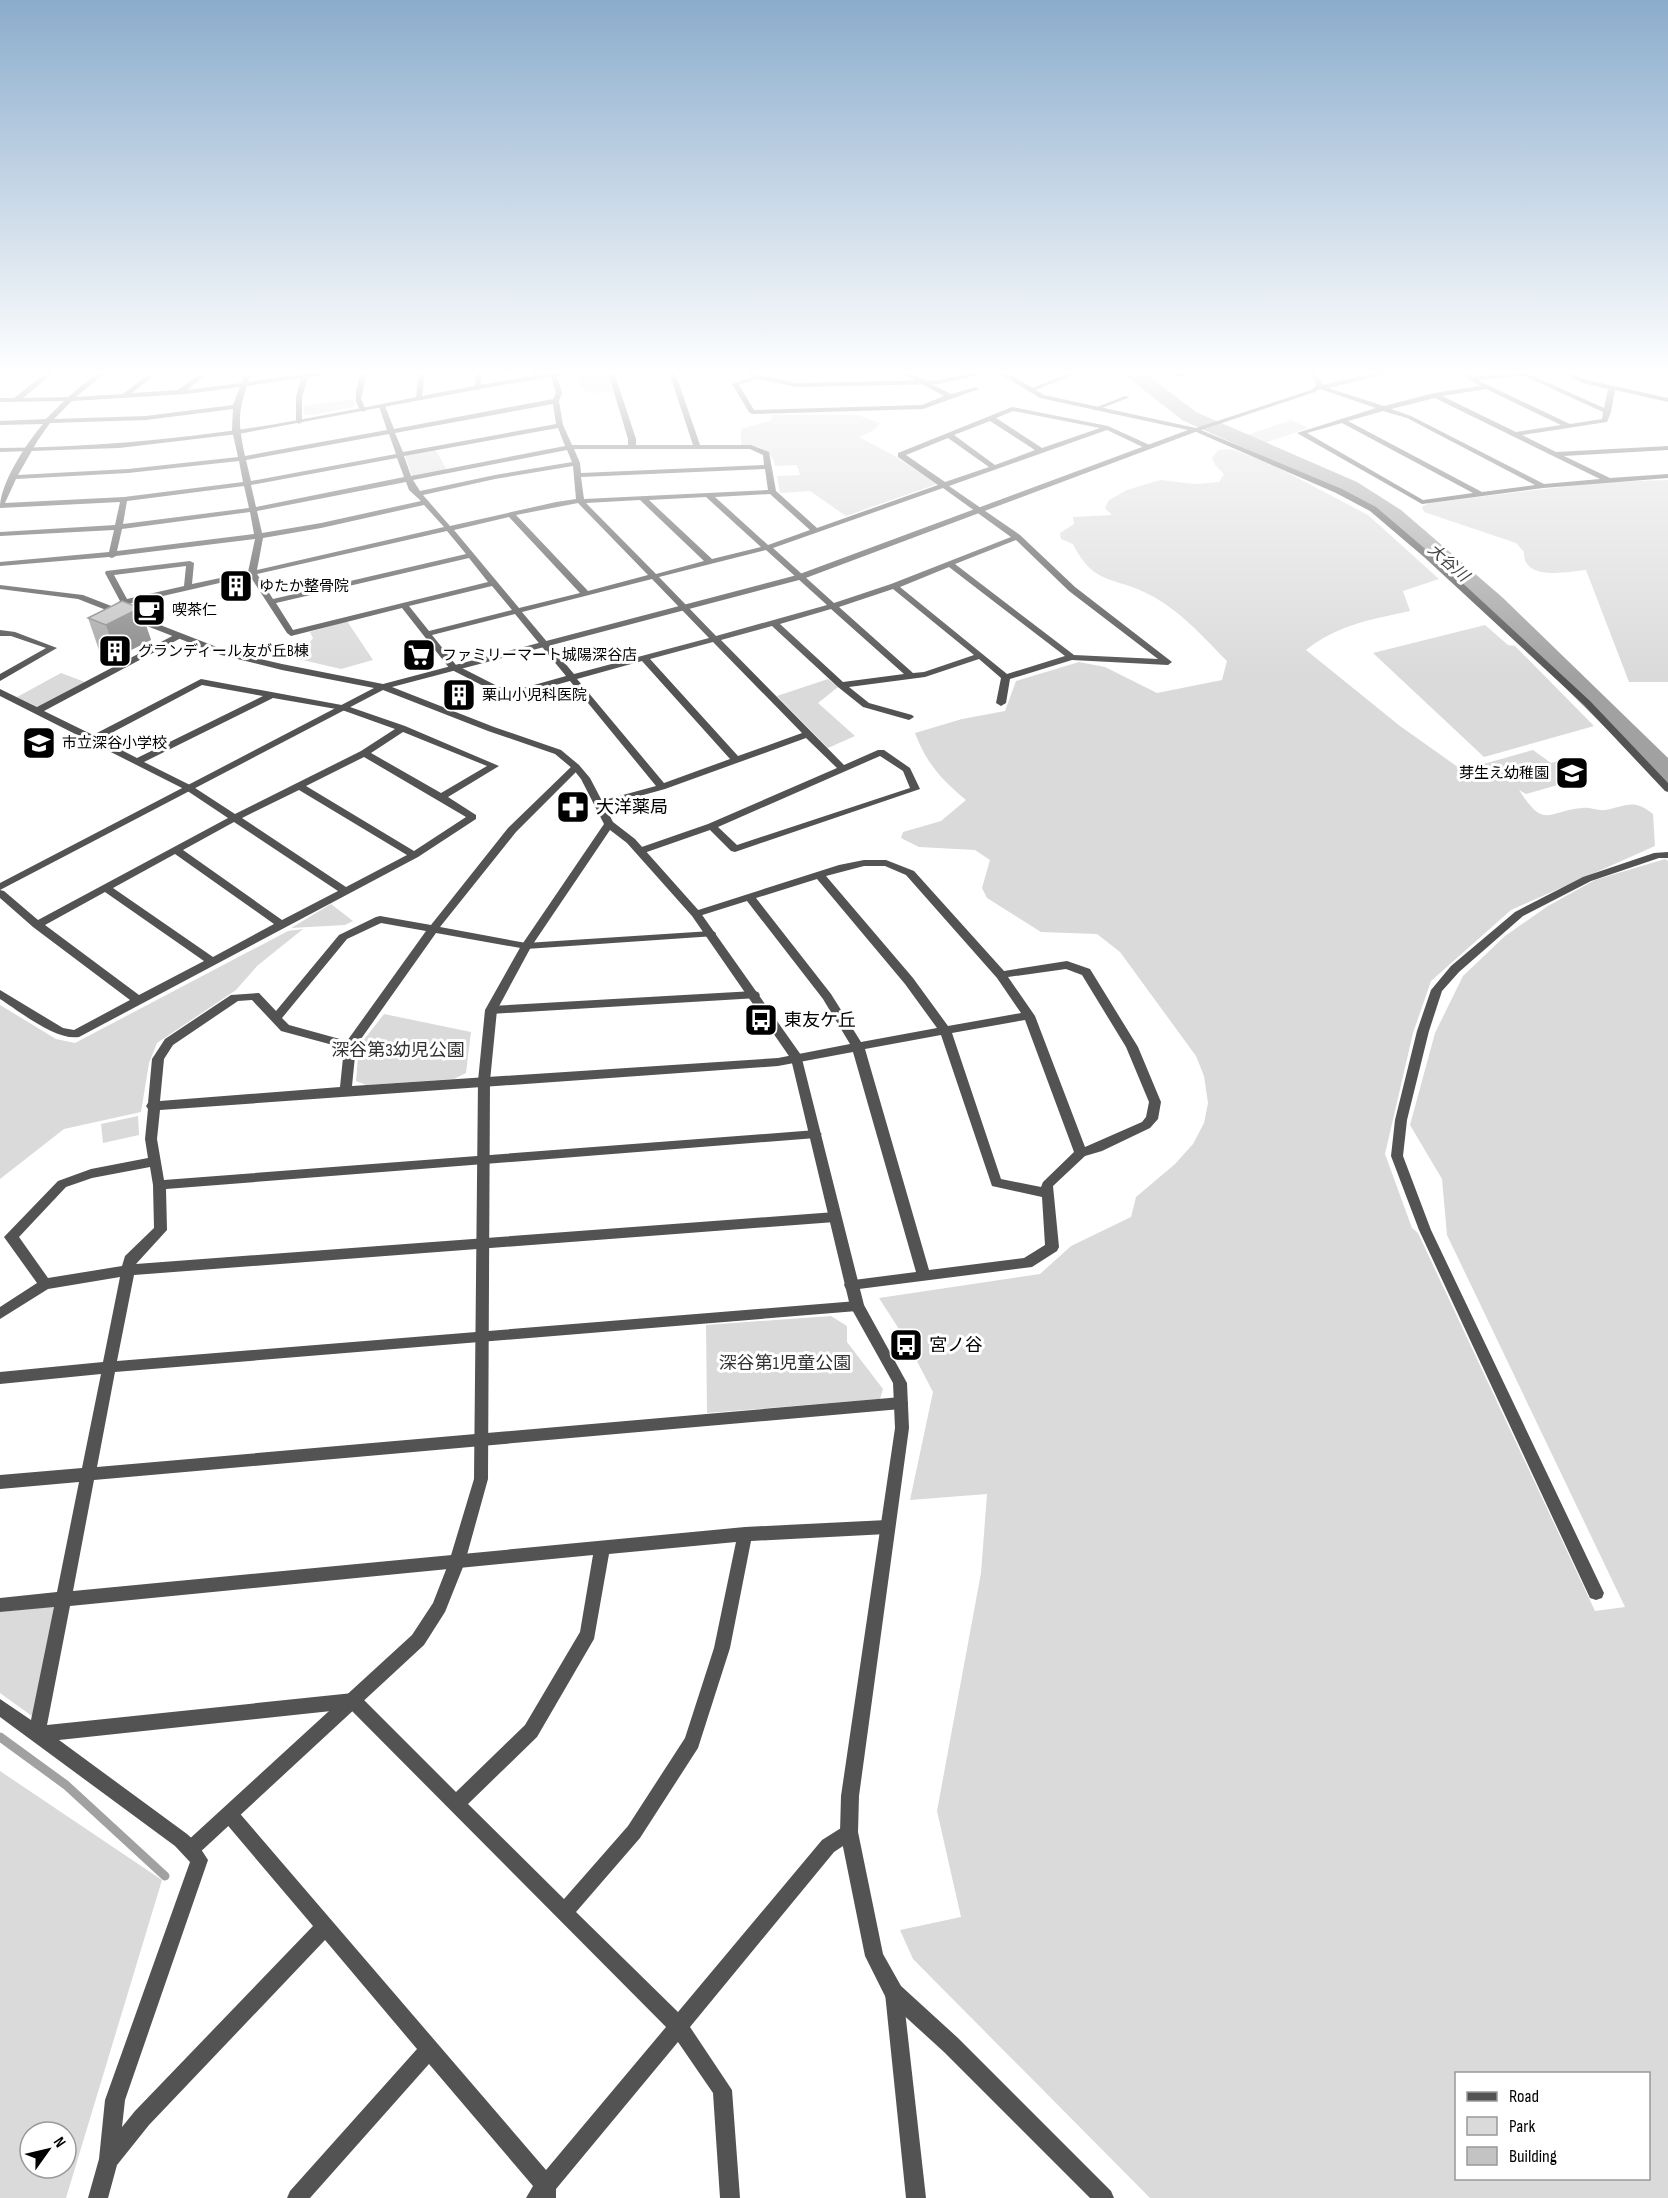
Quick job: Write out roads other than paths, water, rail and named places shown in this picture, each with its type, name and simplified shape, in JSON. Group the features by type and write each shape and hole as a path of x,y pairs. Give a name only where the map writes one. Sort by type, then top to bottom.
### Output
{"street":[{"path":"17,472 0,505 124,499 246,484 309,472"},
{"path":"14,477 127,472"},
{"path":"244,472 259,538 252,573 291,633 493,583"},
{"path":"405,472 412,488 471,555 662,787"},
{"path":"0,534 118,527 251,510 446,472"},
{"path":"418,494 526,472"},
{"path":"577,472 580,501 843,769"},
{"path":"577,475 659,472"},
{"path":"769,472 772,492 816,531"},
{"path":"925,472 1017,537 1072,590 1168,662 1072,657 1006,677"},
{"path":"427,634 766,548 982,472"},
{"path":"0,886 383,687 800,577 1084,472"},
{"path":"1296,472 1373,509 1427,555 1587,703 1668,789"},
{"path":"1369,472 1422,502 1543,486 1668,476"},
{"path":"1439,472 1481,494"},
{"path":"1515,472 1543,486"},
{"path":"1591,472 1608,480"},
{"path":"111,609 125,602 448,528 580,501 772,492"},
{"path":"708,495 910,675"},
{"path":"642,498 711,563"},
{"path":"112,556 124,499"},
{"path":"0,564 112,556 259,538 354,520 426,502"},
{"path":"511,515 586,594"},
{"path":"404,605 453,667 508,695 831,607 894,586 1017,537"},
{"path":"272,602 471,555"},
{"path":"125,602 109,573 190,563 188,588"},
{"path":"950,564 1072,657"},
{"path":"894,586 978,657 1006,677"},
{"path":"0,587 80,597 224,653 383,687 558,752 576,767 600,804 609,824 640,851 696,914 754,995 797,1058 857,1306 900,1383 903,1428 850,1796 849,1832 874,1956 894,1993 951,2045 1104,2198"},
{"path":"775,624 866,705 909,717"},
{"path":"0,633 12,634 53,648 0,678"},
{"path":"36,711 178,636"},
{"path":"841,684 925,674 978,657"},
{"path":"644,658 736,760"},
{"path":"1001,703 1006,677"},
{"path":"93,739 201,682 344,708 402,728 494,766 441,797"},
{"path":"0,692 189,788 346,891"},
{"path":"138,761 272,694"},
{"path":"37,925 235,818 301,787 364,753 402,728"},
{"path":"600,804 662,787 808,734"},
{"path":"640,851 712,826 881,752 907,770 915,789 735,849 712,826"},
{"path":"0,994 60,1031 75,1034 414,855 473,817 364,753"},
{"path":"346,1091 350,1046 433,929 512,830 576,767"},
{"path":"301,787 414,855"},
{"path":"191,1849 418,1640 439,1607 457,1562 482,1479 484,1082 491,1010 526,946 609,824"},
{"path":"176,850 282,925"},
{"path":"1596,1593 1425,1230 1396,1156 1401,1120 1423,1031 1437,990 1455,969 1518,914 1587,879 1658,855 1668,855"},
{"path":"696,914 864,863 886,863 910,873 1001,975 1029,1016 1081,1153"},
{"path":"820,875 909,981 945,1030 996,1183 1046,1193"},
{"path":"106,888 213,962"},
{"path":"0,893 37,925 138,1000"},
{"path":"749,897 827,997 858,1047 924,1275"},
{"path":"276,1017 343,937 380,919 526,946 711,934"},
{"path":"851,1285 1027,1263 1052,1246 1047,1185 1081,1153 1098,1148 1146,1125 1152,1119 1155,1102 1149,1084 1132,1047 1086,972 1067,965 1001,975"},
{"path":"491,1010 754,995"},
{"path":"37,1734 130,1260 161,1230 159,1185 151,1139 158,1059 169,1042 235,998 255,996 285,1028 350,1046"},
{"path":"153,1106 778,1062 1029,1016"},
{"path":"159,1185 816,1134"},
{"path":"45,1284 11,1237 62,1184 91,1174 155,1161"},
{"path":"0,1314 45,1284 128,1270 835,1217"},
{"path":"0,1378 857,1306"},
{"path":"0,1482 901,1403"},
{"path":"0,1605 745,1534 887,1527"},
{"path":"564,1912 634,1832 692,1742 722,1648 745,1534"},
{"path":"456,1804 531,1731 588,1634 602,1548"},
{"path":"353,1701 678,2026 722,2090 730,2198"},
{"path":"37,1734 353,1701"},
{"path":"0,1707 191,1849 199,1860 115,2100 109,2159 98,2198"},
{"path":"230,1815 430,2049 543,2194 678,2026 828,1846 849,1832"},
{"path":"109,2159 142,2118 326,1926"},
{"path":"894,1993 916,2198"},
{"path":"297,2198 430,2049"}],"waterway":[{"name":"大谷川","path":"1314,472 1349,487 1393,515 1493,602 1668,774"},
{"path":"0,1737 66,1785 165,1876"}],"place":[{"name":"ゆたか整骨院","path":"236,586"},
{"name":"喫茶仁","path":"149,610"},
{"name":"グランディール友が丘B棟","path":"115,651"},
{"name":"ファミリーマート城陽深谷店","path":"419,655"},
{"name":"栗山小児科医院","path":"459,695"},
{"name":"市立深谷小学校","path":"39,743"},
{"name":"芽生え幼稚園","path":"1572,773"},
{"name":"大洋薬局","path":"573,807"},
{"name":"東友ケ丘","path":"761,1020"},
{"name":"宮ノ谷","path":"906,1345"}],"park label":[{"name":"深谷第3幼児公園","path":"398,1050"},
{"name":"深谷第1児童公園","path":"785,1363"}]}
